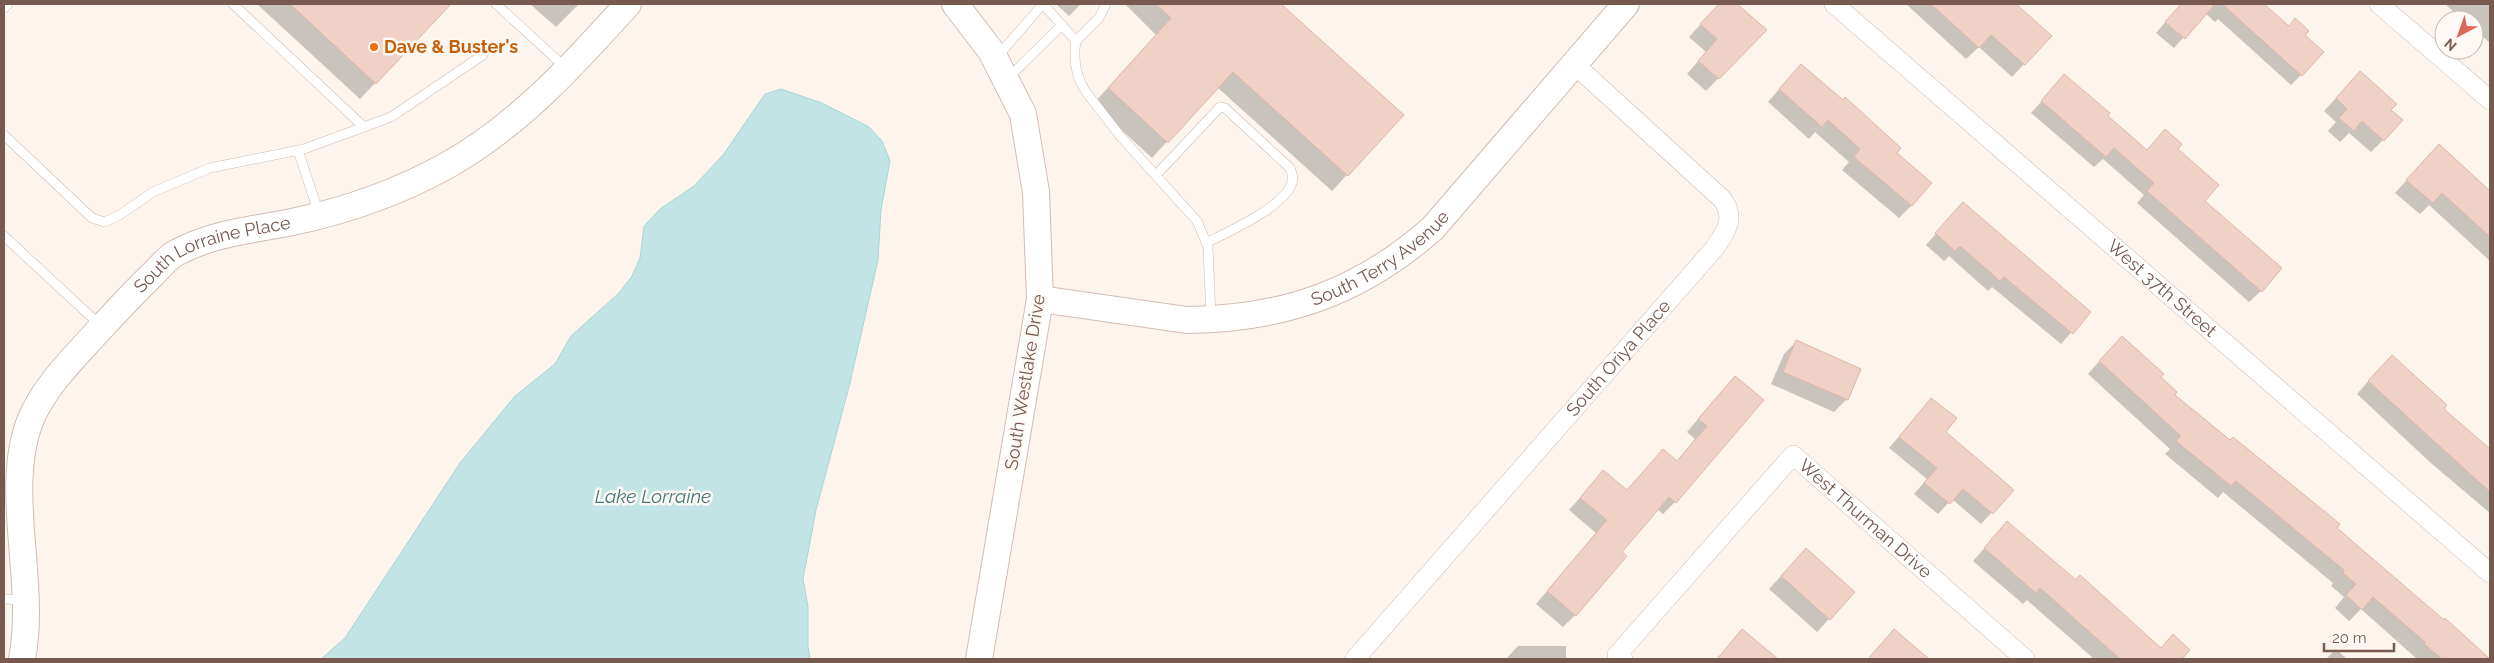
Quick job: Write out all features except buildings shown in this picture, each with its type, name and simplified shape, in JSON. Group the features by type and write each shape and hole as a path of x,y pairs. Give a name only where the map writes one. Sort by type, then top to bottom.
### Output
{"street":[{"name":"South Lorraine Place","path":"22,659 25,643 15,600 21,452 30,422 43,395 60,372 174,254 202,241 234,232 320,215 396,190 446,166 506,126 569,71 628,4"},
{"name":"South Westlake Drive","path":"955,4 1001,70 1023,114 1036,192 1040,299 979,659"},
{"name":"South Terry Avenue","path":"1040,299 1187,320 1211,320 1246,318 1315,301 1347,286 1408,251 1433,228 1626,4"},
{"name":"West 37th Street","path":"1834,4 2490,573"},
{"path":"2379,4 2490,100"},
{"name":"South Oriya Place","path":"1355,659 1713,250 1726,230 1730,213 1728,205 1574,64"},
{"name":"West Thurman Drive","path":"1620,657 1793,455 2025,659"}],"lane":[{"path":"4,8 8,4"},
{"path":"233,4 364,127"},
{"path":"496,4 569,71"},
{"path":"1001,70 1043,4 1076,41 1076,66 1082,85 1121,136 1198,221 1206,243 1211,320"},
{"path":"1076,41 1099,18 1106,4"},
{"path":"1001,70 1062,25"},
{"path":"4,135 92,218 104,222 118,216 153,192 210,168 298,150 391,117 483,55"},
{"path":"1157,174 1220,107 1225,108 1290,168 1293,176 1292,184 1275,202 1246,224 1206,243"},
{"path":"298,150 320,215"},
{"path":"4,236 102,327"}],"water":[{"name":"Lake Lorraine","path":"781,89 822,103 869,127 882,141 890,161 881,210 878,260 849,387 816,510 803,579 808,607 810,659 321,659 345,638 460,463 515,396 555,364 571,336 619,293 632,276 640,258 644,226 660,209 694,186 723,155 765,94"}],"place":[{"name":"Dave & Buster's","path":"374,47"}]}
